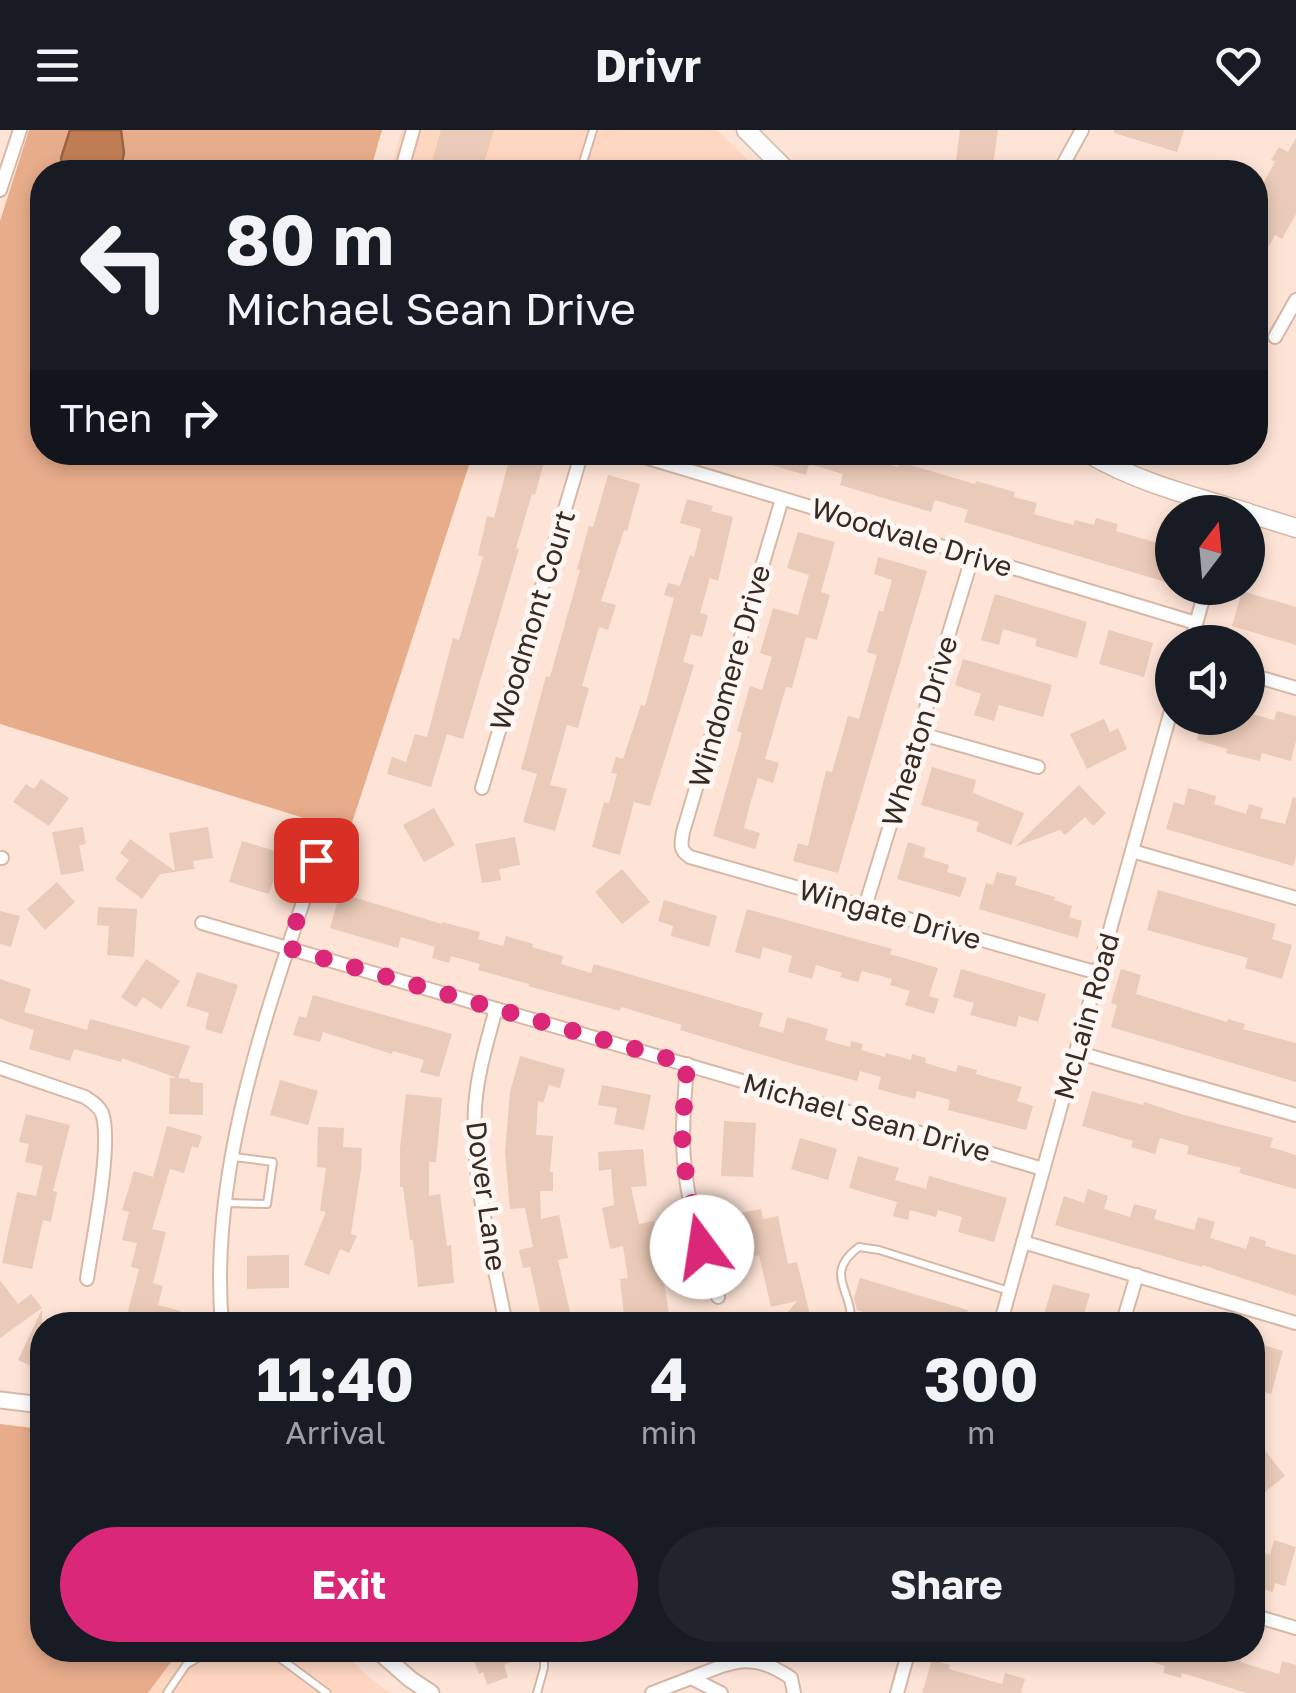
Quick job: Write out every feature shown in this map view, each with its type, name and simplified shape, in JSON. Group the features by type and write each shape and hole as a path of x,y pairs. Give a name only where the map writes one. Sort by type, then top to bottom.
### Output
{"main road":[{"path":"746,130 776,160"},
{"path":"1107,465 1186,495"},
{"path":"1265,519 1296,528"}],"street":[{"path":"1,182 20,130"},
{"path":"404,160 413,130"},
{"path":"1066,160 1082,130"},
{"path":"1275,337 1296,300"},
{"name":"Woodmont Court","path":"482,788 578,465"},
{"name":"Woodvale Drive","path":"672,465 1196,623"},
{"name":"Windomere Drive","path":"684,853 680,846 782,498"},
{"name":"Wheaton Drive","path":"864,907 973,556"},
{"path":"1196,623 1201,605"},
{"path":"1265,679 1296,688"},
{"path":"918,733 1038,767"},
{"name":"McLain Road","path":"1004,1312 1164,735"},
{"path":"1132,850 1296,898"},
{"name":"Wingate Drive","path":"684,853 1098,972"},
{"path":"222,1312 226,1203 240,1111 252,1060 316,860"},
{"name":"Michael Sean Drive","path":"202,924 1044,1169"},
{"name":"Dover Lane","path":"496,1009 478,1080 475,1141 504,1312"},
{"path":"1076,1052 1296,1115"},
{"path":"687,1064 684,1164 702,1247 718,1297"},
{"path":"0,1068 85,1097 102,1114 104,1165 87,1279"},
{"path":"1023,1242 1259,1312"},
{"path":"1126,1312 1137,1276"},
{"path":"1265,1314 1296,1323"},
{"path":"0,1400 30,1404"},
{"path":"1265,1620 1296,1628"},
{"path":"390,1662 426,1692"},
{"path":"652,1693 734,1662"},
{"path":"756,1662 774,1666 791,1678 794,1693"},
{"path":"897,1693 906,1662"},
{"path":"691,1678 721,1693"}],"lane":[{"path":"584,160 593,130"},
{"path":"226,1203 267,1204 273,1162 233,1156"},
{"path":"850,1312 840,1272 846,1257 859,1248 879,1250 1009,1292"},
{"path":"167,1693 191,1662"},
{"path":"286,1662 326,1693"},
{"path":"537,1693 544,1662"}],"shaded area":[{"path":"29,130 70,130 61,160 30,160 30,465 469,465 349,832 0,724 0,221"},
{"path":"70,130 121,130 123,160 61,158"},
{"path":"121,130 382,130 373,160 123,160"},
{"path":"402,130 717,130 748,160 393,160"},
{"path":"0,1424 30,1428 30,1662 171,1662 148,1693 0,1693"},
{"path":"171,1662 353,1662 391,1693 148,1693"}],"building":[{"path":"441,130 494,130 485,160 432,160"},
{"path":"960,130 998,130 994,160 956,160"},
{"path":"1114,130 1184,130 1177,152"},
{"path":"1296,138 1296,214 1282,239 1275,235 1268,248 1268,175 1275,162 1271,160 1279,147 1288,152"},
{"path":"508,465 543,465 463,739 447,734 431,787 387,774 392,757 406,762 415,734 427,737 453,638 459,640 483,557 478,555 487,516 494,518"},
{"path":"771,465 809,465 806,475"},
{"path":"812,465 910,465 1015,492 1014,497 1037,503 1034,514 1073,525 1075,520 1094,525 1096,518 1118,524 1116,531 1155,542 1155,579 964,522 968,510 935,500 931,512 840,485 843,474"},
{"path":"608,475 640,484 601,601 616,605 608,630 599,627 582,686 589,688 578,728 567,725 550,785 567,789 555,831 523,822 537,774 521,769 580,570 577,569 589,526 593,527"},
{"path":"687,499 733,517 718,581 710,578 700,613 708,615 702,637 691,634 683,662 694,665 650,806 634,802 620,855 592,847 604,802 609,803 617,774 611,773 616,757 623,759 641,705 645,706 674,598 664,595 668,583 680,586 690,555 694,557 701,529 680,523"},
{"path":"798,532 835,542 821,592 830,595 817,640 806,637 792,688 786,687 765,759 779,763 773,783 758,778 750,804 744,828 760,833 755,849 713,836 742,733 737,731 750,686 762,690 772,657 760,653 773,608 798,615 809,575 787,568"},
{"path":"878,557 927,571 838,873 793,861 798,843 808,846 826,771 832,772 848,716 859,719 877,655 867,652 892,580 874,574"},
{"path":"995,594 1087,622 1077,658 1035,646 1037,639 1003,629 999,645 981,640"},
{"path":"1265,598 1296,607 1296,645 1265,636 1265,625 1232,625 1238,605 1265,605"},
{"path":"1109,630 1153,643 1144,677 1099,664"},
{"path":"963,659 1052,685 1043,717 999,705 994,721 974,715 981,694 955,685"},
{"path":"1277,711 1296,716 1291,761 1262,753 1260,761 1226,753 1227,749 1197,740 1198,735 1265,735 1265,718 1274,720"},
{"path":"1104,719 1110,732 1118,728 1127,749 1087,769 1070,734"},
{"path":"932,767 976,780 973,793 1024,813 1011,845 976,831 979,822 921,805"},
{"path":"41,779 69,798 49,826 13,802 26,784 34,789"},
{"path":"1079,785 1106,813 1093,826 1085,817 1065,835 1060,830 1015,847"},
{"path":"1188,788 1216,796 1214,804 1246,814 1249,804 1263,808 1260,818 1285,824 1293,797 1296,798 1293,866 1166,829 1174,802 1184,805"},
{"path":"434,808 455,845 424,862 403,825"},
{"path":"83,827 86,844 79,845 84,871 61,875 52,832"},
{"path":"208,827 213,858 193,861 195,869 160,874 142,899 115,879 129,860 120,853 130,839 175,871 169,833"},
{"path":"515,837 520,865 499,869 501,880 482,883 475,844"},
{"path":"242,841 282,853 269,894 229,882"},
{"path":"908,842 926,848 923,857 949,865 947,872 967,878 960,897 897,879"},
{"path":"622,869 650,902 622,924 595,892"},
{"path":"997,872 1017,877 1015,885 1072,906 1069,917 1082,921 1078,938 979,909 986,883 993,885"},
{"path":"57,882 75,902 45,930 27,909"},
{"path":"1158,890 1276,924 1272,939 1292,945 1282,979 1245,968 1248,958 1147,930"},
{"path":"340,893 480,932 478,939 503,946 506,936 533,944 532,947 563,956 561,964 591,973 594,964 763,1013 759,1026 783,1033 787,1017 828,1029 825,1040 850,1047 851,1041 863,1044 861,1050 885,1057 886,1053 911,1060 912,1054 926,1058 925,1063 956,1072 958,1065 977,1070 976,1074 1022,1087 1017,1101 1033,1106 1026,1130 948,1110 950,1100 917,1091 915,1099 878,1089 881,1077 860,1071 857,1081 680,1030 682,1025 621,1007 620,1011 528,986 478,970 480,964 451,956 449,963 432,958 435,947 401,937 398,948 330,928"},
{"path":"664,900 717,916 709,947 671,936 673,926 658,921"},
{"path":"98,907 137,909 134,957 107,955 109,926 97,925"},
{"path":"747,909 892,949 890,954 938,968 929,996 939,999 934,1014 905,1005 910,991 890,985 892,979 862,971 858,982 816,965 812,979 788,972 792,956 763,947 760,959 735,952"},
{"path":"0,911 20,916 11,947 0,944"},
{"path":"146,959 180,981 161,1009 143,997 136,1007 121,997"},
{"path":"961,969 1046,994 1038,1022 1019,1016 1016,1027 970,1015 974,1003 953,997"},
{"path":"1121,969 1141,975 1136,994 1245,1024 1243,1029 1296,1043 1296,1082 1111,1027 1117,1005 1111,1003"},
{"path":"197,972 238,985 222,1034 205,1029 209,1013 186,1006"},
{"path":"0,979 31,989 24,1012 87,1030 90,1019 190,1046 178,1078 203,1083 203,1115 169,1114 170,1078 177,1078 122,1058 121,1062 74,1049 70,1061 29,1049 34,1030 0,1019"},
{"path":"313,995 452,1034 439,1077 420,1072 424,1060 393,1051 392,1054 323,1032 320,1042 293,1035 299,1016 306,1018"},
{"path":"520,1056 565,1069 560,1088 549,1085 543,1103 538,1101 536,1135 553,1136 553,1191 540,1191 541,1219 559,1215 568,1258 558,1260 570,1312 540,1312 530,1267 523,1268 519,1250 533,1247 525,1208 510,1209 505,1153 510,1092"},
{"path":"280,1080 318,1091 308,1125 270,1115"},
{"path":"602,1085 651,1095 644,1130 614,1124 617,1108 598,1105"},
{"path":"1092,1091 1273,1138 1270,1147 1296,1155 1296,1189 1239,1173 1241,1168 1187,1154 1189,1146 1160,1138 1155,1154 1131,1147 1133,1141 1082,1126"},
{"path":"406,1094 442,1098 436,1162 429,1162 429,1196 440,1194 454,1283 418,1287 413,1240 400,1187"},
{"path":"26,1114 70,1125 53,1191 57,1192 51,1222 43,1220 32,1269 2,1263 17,1192 36,1196 43,1166 25,1162 29,1144 19,1142"},
{"path":"724,1121 756,1123 753,1177 721,1176"},
{"path":"167,1126 202,1136 198,1148 192,1146 184,1173 170,1169 152,1229 166,1232 153,1283 163,1286 158,1305 181,1312 128,1312 139,1269 131,1267 137,1243 122,1240 129,1212 122,1210 134,1171 153,1177"},
{"path":"318,1127 344,1128 343,1147 362,1148 351,1234 357,1236 349,1253 340,1249 329,1275 304,1265 326,1212 320,1211 326,1168 317,1167"},
{"path":"800,1138 837,1149 828,1180 791,1169"},
{"path":"643,1149 647,1186 631,1187 639,1224 654,1221 669,1312 624,1312 620,1279 628,1278 623,1246 610,1249 602,1208 614,1205 611,1169 599,1171 598,1152"},
{"path":"858,1156 899,1168 895,1180 926,1189 929,1176 1007,1198 994,1242 958,1232 962,1217 938,1210 936,1217 910,1210 908,1220 893,1216 897,1202 849,1188"},
{"path":"1088,1189 1108,1196 1104,1209 1130,1217 1134,1204 1157,1210 1154,1219 1194,1230 1198,1217 1215,1222 1210,1238 1246,1249 1250,1236 1266,1241 1265,1246 1296,1255 1296,1296 1202,1265 1055,1225 1064,1196 1084,1203"},
{"path":"761,1209 763,1219 778,1216 788,1264 797,1262 809,1312 788,1312 797,1301 771,1307 759,1255 740,1259 731,1215"},
{"path":"289,1255 289,1288 247,1289 247,1256"},
{"path":"860,1278 968,1310 863,1312 857,1310 854,1298"},
{"path":"0,1280 18,1304 31,1294 42,1308 30,1312 30,1317 0,1338"},
{"path":"1053,1284 1090,1294 1085,1312 1045,1312"},
{"path":"30,1334 30,1366 18,1360"},
{"path":"1265,1346 1283,1351 1271,1394 1265,1392"},
{"path":"1265,1451 1285,1476 1265,1492"},
{"path":"1274,1540 1296,1547 1285,1586 1275,1583 1273,1592 1265,1590 1265,1554 1270,1555"},
{"path":"1282,1661 1296,1665 1296,1693 1247,1693 1182,1673 1181,1678 1163,1673 1165,1666 1152,1662 1240,1662 1279,1674"},
{"path":"474,1662 511,1662 504,1665 508,1677 487,1685 483,1672 479,1674"},
{"path":"931,1662 1002,1684 1005,1673 1025,1679 1021,1693 922,1693"}],"route":[{"path":"316,860 288,948 687,1064 684,1164 702,1247"}]}
